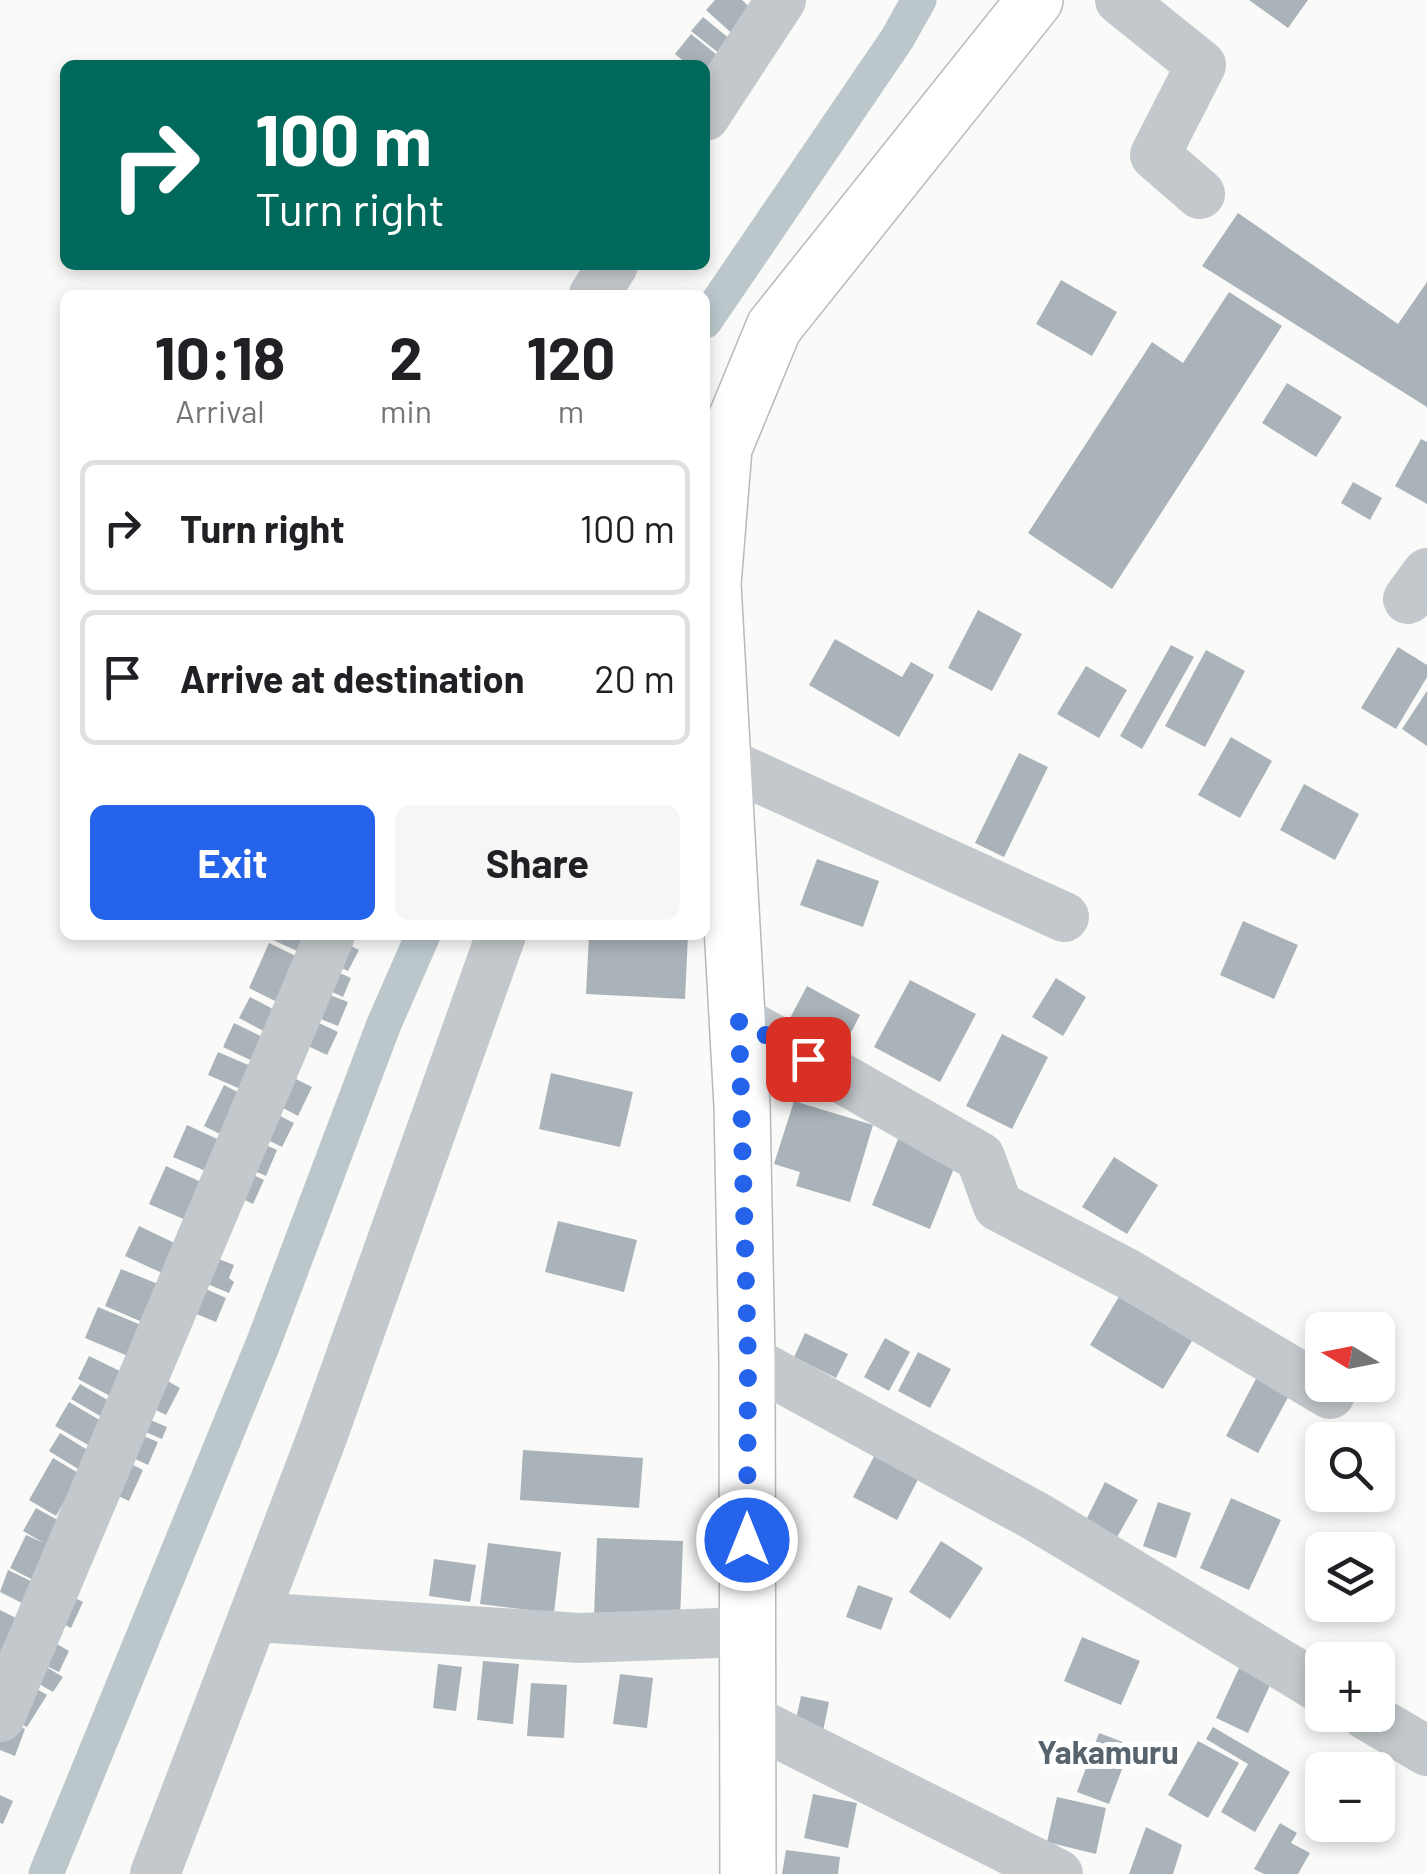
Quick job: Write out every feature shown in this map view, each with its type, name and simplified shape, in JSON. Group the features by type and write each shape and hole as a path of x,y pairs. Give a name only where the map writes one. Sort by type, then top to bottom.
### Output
{"main road":[{"path":"710,575 724,448 774,326 1035,0"},
{"path":"710,596 739,1020 748,1359 748,1874"}],"street":[{"path":"710,108 781,0"},
{"path":"1120,0 1200,65 1155,155 1200,194"},
{"path":"724,762 1064,918"},
{"path":"0,1717 328,940"},
{"path":"155,1874 328,1418 499,940"},
{"path":"739,1020 980,1157 998,1206 1128,1274 1305,1379"},
{"path":"748,1359 1037,1517 1305,1679"},
{"path":"253,1617 580,1638 746,1632"},
{"path":"747,1718 1058,1874"},
{"path":"1394,1732 1427,1752"}],"building":[{"path":"715,0 742,0 759,16 738,39 706,10"},
{"path":"1249,0 1308,0 1288,28"},
{"path":"703,17 736,44 725,58 691,31"},
{"path":"691,34 727,63 710,75 710,60 682,60 675,54"},
{"path":"1238,213 1398,324 1427,282 1427,407 1202,266"},
{"path":"1061,280 1117,312 1092,356 1036,324"},
{"path":"1229,292 1282,326 1112,589 1028,533 1152,342 1183,363"},
{"path":"1287,383 1342,417 1316,457 1262,423"},
{"path":"1421,439 1427,442 1427,504 1395,486"},
{"path":"1353,482 1382,498 1370,520 1341,503"},
{"path":"978,610 1022,634 992,691 948,668"},
{"path":"835,639 902,677 911,662 934,675 899,737 809,685"},
{"path":"1171,645 1194,657 1142,749 1120,736"},
{"path":"1398,647 1427,665 1427,677 1396,729 1361,708"},
{"path":"1206,650 1245,671 1205,747 1165,726"},
{"path":"1086,666 1127,690 1099,738 1057,714"},
{"path":"1427,691 1427,746 1402,729"},
{"path":"1231,737 1272,761 1240,818 1198,795"},
{"path":"1019,753 1048,767 1004,857 975,843"},
{"path":"1304,784 1359,814 1335,860 1280,830"},
{"path":"817,859 879,881 863,927 800,905"},
{"path":"1243,921 1298,945 1274,999 1220,975"},
{"path":"273,940 316,940 308,956"},
{"path":"333,940 359,950 348,971 324,960"},
{"path":"589,940 688,940 685,999 586,994"},
{"path":"269,943 306,961 285,1006 249,988"},
{"path":"324,966 351,978 343,997 315,984"},
{"path":"1056,978 1086,997 1063,1036 1032,1017"},
{"path":"910,980 976,1014 940,1082 874,1047"},
{"path":"807,986 860,1015 842,1050 788,1022"},
{"path":"315,989 348,1002 338,1026 306,1013"},
{"path":"250,997 288,1017 277,1038 239,1018"},
{"path":"304,1016 338,1032 327,1055 293,1039"},
{"path":"234,1023 275,1043 263,1066 223,1047"},
{"path":"1002,1034 1048,1057 1012,1129 966,1106"},
{"path":"218,1052 260,1070 250,1093 208,1075"},
{"path":"280,1071 312,1087 298,1116 266,1099"},
{"path":"551,1073 633,1092 620,1147 539,1129"},
{"path":"224,1085 255,1101 234,1141 204,1126"},
{"path":"794,1101 873,1125 850,1202 796,1186 800,1172 774,1164"},
{"path":"266,1109 294,1123 282,1147 254,1133"},
{"path":"187,1125 228,1144 215,1175 173,1157"},
{"path":"250,1138 277,1150 266,1176 239,1164"},
{"path":"898,1139 956,1163 930,1229 872,1205"},
{"path":"1114,1157 1158,1185 1127,1234 1082,1207"},
{"path":"166,1166 212,1187 195,1224 149,1204"},
{"path":"239,1168 264,1180 253,1204 228,1192"},
{"path":"558,1221 637,1240 624,1292 545,1272"},
{"path":"139,1226 187,1249 173,1278 125,1256"},
{"path":"204,1253 234,1265 229,1293 193,1278"},
{"path":"121,1269 163,1286 147,1324 105,1306"},
{"path":"195,1284 226,1298 216,1322 184,1309"},
{"path":"1126,1285 1192,1341 1163,1389 1090,1345"},
{"path":"98,1307 141,1325 128,1356 85,1338"},
{"path":"805,1333 848,1354 836,1378 794,1357"},
{"path":"885,1338 910,1352 889,1391 864,1377"},
{"path":"918,1352 951,1369 930,1408 898,1391"},
{"path":"89,1356 126,1374 114,1398 78,1379"},
{"path":"153,1373 180,1388 166,1415 138,1401"},
{"path":"1259,1373 1292,1390 1258,1453 1226,1436"},
{"path":"80,1384 111,1402 102,1417 71,1399"},
{"path":"69,1402 103,1422 90,1446 55,1426"},
{"path":"148,1419 167,1427 162,1439 131,1426"},
{"path":"129,1430 158,1442 148,1465 120,1452"},
{"path":"60,1433 94,1454 83,1472 49,1451"},
{"path":"881,1443 925,1466 897,1520 853,1497"},
{"path":"523,1450 643,1458 639,1508 520,1500"},
{"path":"53,1458 80,1474 56,1516 29,1500"},
{"path":"119,1458 143,1470 129,1501 104,1489"},
{"path":"1105,1482 1138,1500 1116,1539 1085,1522"},
{"path":"1231,1498 1281,1520 1249,1590 1200,1568"},
{"path":"1158,1502 1191,1513 1176,1558 1143,1546"},
{"path":"36,1508 63,1523 33,1580 10,1568 26,1535 44,1543 23,1531"},
{"path":"597,1538 683,1541 680,1620 594,1616"},
{"path":"941,1541 983,1568 950,1619 909,1592"},
{"path":"488,1543 561,1552 554,1613 480,1604"},
{"path":"434,1559 476,1565 470,1602 429,1596"},
{"path":"8,1570 35,1583 24,1604 0,1592"},
{"path":"858,1585 893,1598 881,1630 846,1617"},
{"path":"61,1591 83,1602 71,1628 48,1617"},
{"path":"0,1610 20,1620 0,1661"},
{"path":"1082,1637 1140,1661 1121,1705 1064,1681"},
{"path":"57,1644 69,1651 59,1672 38,1662 63,1677 53,1692 23,1675"},
{"path":"483,1661 519,1664 513,1724 477,1720"},
{"path":"438,1664 462,1667 456,1711 433,1708"},
{"path":"1240,1666 1272,1681 1248,1733 1216,1718"},
{"path":"620,1674 653,1678 647,1728 613,1724"},
{"path":"23,1681 47,1695 27,1727 9,1718"},
{"path":"531,1683 567,1685 564,1738 527,1736"},
{"path":"801,1696 829,1702 822,1736 794,1729"},
{"path":"4,1720 25,1729 15,1756 0,1750"},
{"path":"1213,1727 1290,1772 1255,1832 1221,1812 1248,1764 1206,1739"},
{"path":"1099,1733 1131,1745 1109,1804 1077,1792"},
{"path":"1198,1741 1239,1763 1208,1818 1168,1795"},
{"path":"813,1794 857,1803 848,1848 804,1838"},
{"path":"0,1795 13,1801 3,1824 0,1823"},
{"path":"1057,1797 1106,1808 1096,1854 1047,1842"},
{"path":"1280,1823 1297,1833 1291,1843 1310,1853 1298,1874 1264,1874 1254,1869"},
{"path":"1146,1827 1182,1845 1173,1874 1129,1874"},
{"path":"786,1850 840,1857 838,1874 782,1874"}],"waterway":[{"path":"710,314 897,39 919,0"},
{"path":"46,1874 263,1344 384,1024 421,940"}],"district":[{"name":"Yakamuru","path":"1108,1751"}],"route":[{"path":"747,1540 748,1359 739,1020 808,1059"}]}
